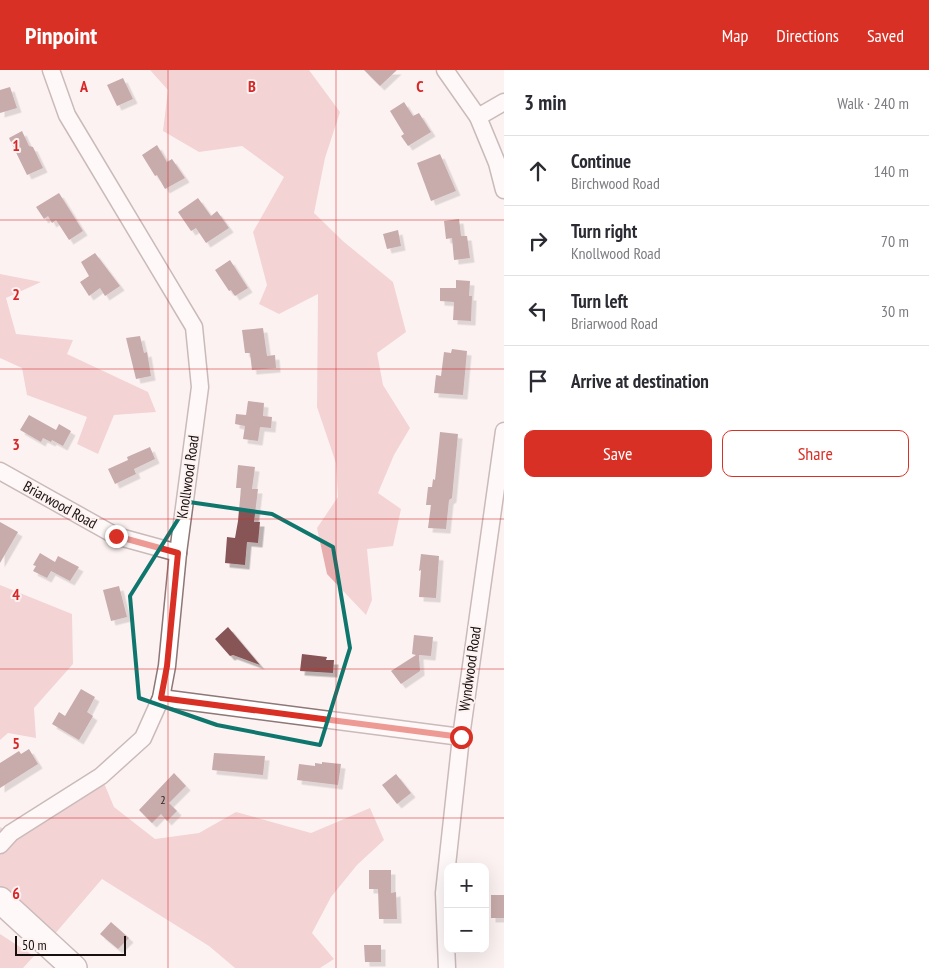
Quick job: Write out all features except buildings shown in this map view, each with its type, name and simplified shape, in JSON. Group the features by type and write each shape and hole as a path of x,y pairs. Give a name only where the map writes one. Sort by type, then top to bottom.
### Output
{"main road":[{"path":"0,900 74,968"}],"street":[{"name":"Knollwood Road","path":"0,845 11,833 108,770 143,738 161,698 167,666 178,553 200,387 194,327 67,115 51,70"},
{"path":"445,70 478,117 497,163 504,190"},
{"path":"478,117 504,102"},
{"name":"Wyndwood Road","path":"447,968 444,893 461,737 504,431"},
{"name":"Briarwood Road","path":"0,472 116,536 178,553"},
{"path":"161,698 461,737"}],"highlighted area":[{"path":"189,502 272,514 333,547 350,648 320,745 217,725 139,698 130,596"}],"shaded area":[{"path":"150,70 309,70 340,112 325,158 314,213 344,242 393,282 406,332 377,353 383,385 410,428 394,455 378,493 401,509 393,546 367,549 372,600 366,615 327,574 317,528 338,497 336,463 317,407 318,294 279,314 259,304 267,285 253,232 284,177 242,146 199,152 163,131 168,90"},
{"path":"0,274 41,282 6,298 16,334 73,340 67,354 148,392 156,412 114,415 98,454 77,444 87,417 27,395 22,368 0,358"},
{"path":"0,585 72,614 73,664 34,708 36,738 8,733 0,740"},
{"path":"101,776 114,807 155,839 199,833 236,812 311,833 370,808 384,840 357,865 331,897 312,933 334,959 320,968 235,968 209,946 102,879 47,943 0,900 0,827 11,833"},
{"path":"0,934 34,956 23,968 0,968"}],"route":[{"path":"116,536 178,553 167,666 161,698 461,737"}]}
